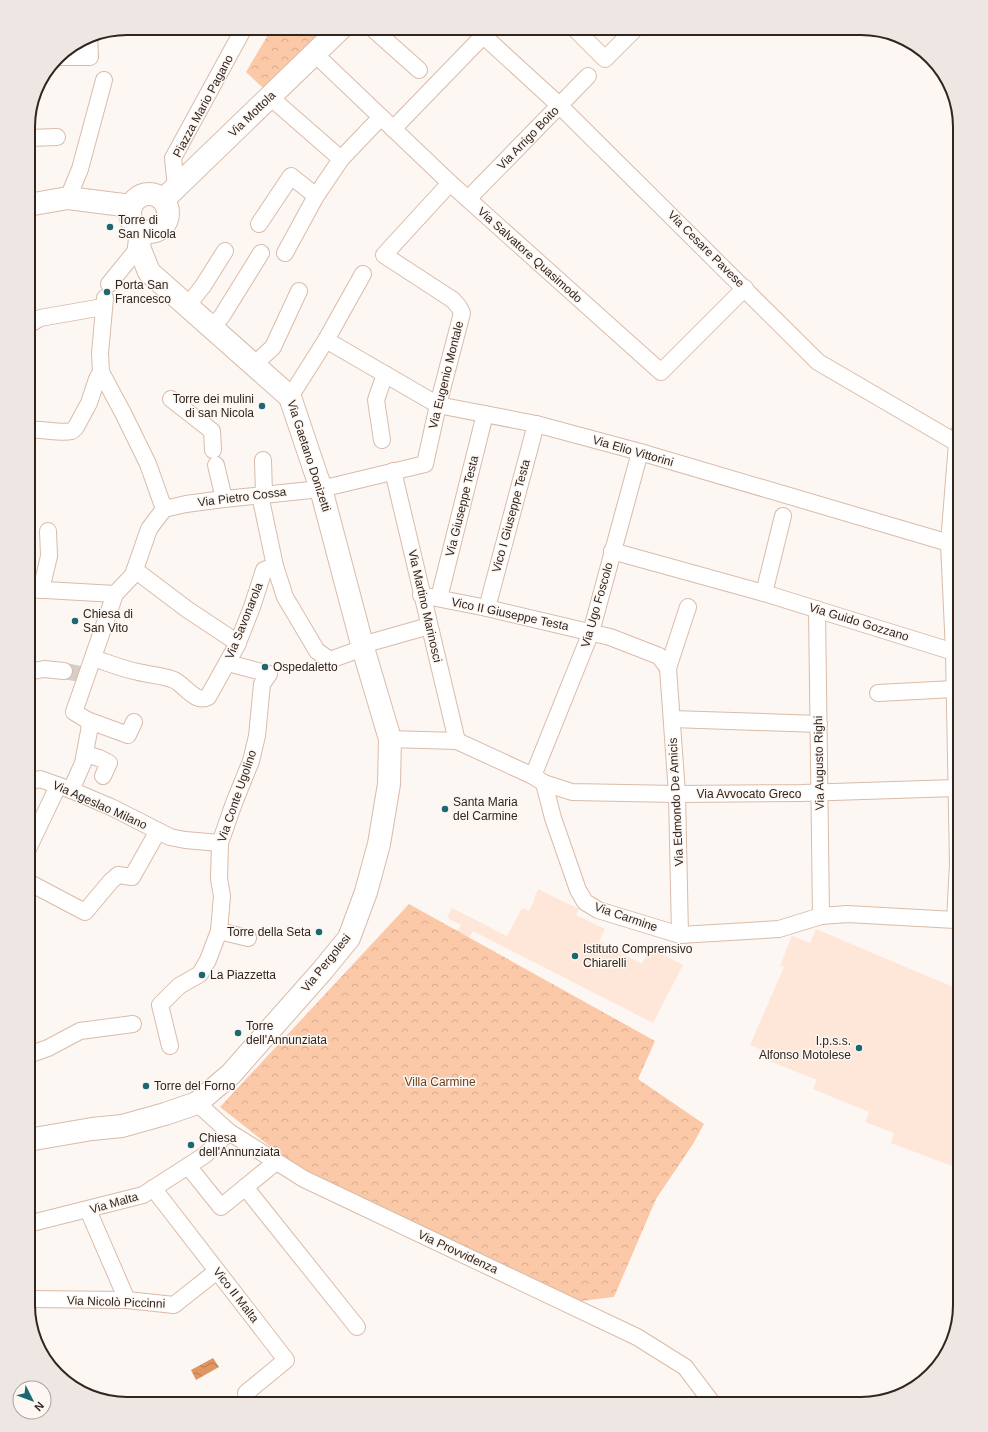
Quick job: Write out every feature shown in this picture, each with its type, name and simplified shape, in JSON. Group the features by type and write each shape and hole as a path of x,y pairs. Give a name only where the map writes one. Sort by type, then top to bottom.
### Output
{"street":[{"name":"Piazza Mario Pagano","path":"169,193 173,158 240,35"},
{"name":"Via Mottola","path":"169,193 334,35"},
{"path":"380,35 419,70"},
{"path":"393,129 476,35"},
{"name":"Via Cesare Pavese","path":"482,35 559,105 818,362 953,434"},
{"path":"581,35 605,59 629,35"},
{"path":"68,57 90,57 89,43"},
{"name":"Via Salvatore Quasimodo","path":"315,54 450,183 661,372 745,288"},
{"name":"Via Arrigo Boito","path":"468,199 588,76"},
{"path":"68,198 80,169 104,80"},
{"path":"270,97 341,159"},
{"path":"285,253 316,196 341,159 381,117"},
{"path":"35,138 57,137"},
{"path":"259,224 291,176 316,196"},
{"name":"Via Eugenio Montale","path":"425,464 438,405 462,313 460,307 453,300 384,256 450,183"},
{"path":"35,205 68,198 131,206 138,198 147,194 169,193 169,214 166,224 158,231 140,239 106,296 100,353 101,372 148,464 164,509 149,529 133,575 115,594 93,658 83,675 74,712 88,720 128,735 134,722"},
{"name":"Via Gaetano Donizetti","path":"131,206 130,218 140,239 148,272 290,397 321,489 362,646 390,739"},
{"path":"187,306 203,286 225,251"},
{"path":"212,327 222,316 261,253"},
{"path":"290,397 326,340 363,274"},
{"path":"254,365 273,347 299,291"},
{"path":"35,321 40,318 106,296"},
{"name":"Via Elio Vittorini","path":"326,340 438,405 536,424 640,452 949,543"},
{"path":"35,429 58,432 72,431 76,427 89,403 97,379 101,372"},
{"path":"382,440 376,400 385,374"},
{"path":"171,399 212,431 212,450"},
{"name":"Via Giuseppe Testa","path":"439,598 485,414"},
{"name":"Vico I Giuseppe Testa","path":"487,608 536,424"},
{"name":"Via Ugo Foscolo","path":"539,779 591,632 640,452"},
{"path":"263,460 262,494 275,566 285,597 317,651 330,660 362,646 429,626"},
{"name":"Via Pietro Cossa","path":"164,509 224,498 321,489 425,464"},
{"path":"216,466 224,498"},
{"name":"Via Martino Marinosci","path":"393,471 457,741"},
{"path":"953,501 949,543 953,630"},
{"path":"764,594 783,516"},
{"path":"48,531 48,556 35,590 115,594"},
{"name":"Via Guido Gozzano","path":"612,551 817,609 953,652"},
{"name":"Via Savonarola","path":"93,658 138,672 164,676 179,682 198,699 208,697 238,643 264,570 275,566"},
{"path":"135,570 188,610 238,643"},
{"name":"Vico II Giuseppe Testa","path":"422,595 487,608 610,637 659,656 668,668"},
{"path":"668,668 688,607"},
{"name":"Via Augusto Righi","path":"817,609 821,916"},
{"name":"Via Conte Ugolino","path":"170,1046 160,1005 180,986 200,974 208,960 219,931 222,896 219,879 220,843 251,760 258,736 262,684 269,674 228,662"},
{"name":"Via Edmondo De Amicis","path":"668,668 677,794 680,935"},
{"path":"35,671 44,669 64,671"},
{"path":"878,694 953,689"},
{"path":"672,719 819,724"},
{"path":"35,837 65,788 83,763 90,726 88,720"},
{"path":"390,739 457,741 539,779"},
{"name":"Via Pergolesi","path":"198,1103 231,1074 322,971 349,938 366,892 380,844 389,784 390,739"},
{"path":"85,754 109,763 103,776"},
{"name":"Via Avvocato Greco","path":"539,779 572,792 677,794 820,793 953,788"},
{"name":"Via Carmine","path":"539,779 578,890 585,902 598,910 680,935 779,929 821,916 848,914 953,922"},
{"name":"Via Ageslao Milano","path":"35,781 40,780 65,788 111,807 164,834 185,840 220,843"},
{"path":"35,891 85,912 111,881 118,875 132,877 164,834"},
{"path":"219,931 248,938"},
{"path":"35,1053 48,1048 80,1031 133,1024"},
{"path":"35,1139 92,1129 122,1126 198,1103"},
{"name":"Via Provvidenza","path":"198,1103 229,1132 304,1179 637,1337 685,1367 709,1397"},
{"name":"Via Malta","path":"35,1222 143,1195 205,1155 229,1132"},
{"path":"188,1166 221,1207 276,1162"},
{"path":"245,1187 357,1327"},
{"name":"Vico II Malta","path":"153,1188 286,1360 246,1393"},
{"path":"88,1210 127,1300"},
{"name":"Via Nicolò Piccinni","path":"35,1300 127,1300 174,1305 217,1271"}],"shaded area":[{"name":"Istituto Comprensivo Chiarelli","path":"538,889 579,909 576,915 605,929 599,941 642,964 650,948 683,965 653,1023 473,931 469,938 457,932 461,925 447,918 452,908 507,936 522,908 529,911"},
{"name":"I.p.s.s. Alfonso Motolese","path":"816,929 953,987 953,1166 891,1143 894,1133 865,1122 869,1112 813,1089 817,1080 762,1058 764,1051 750,1045 784,967 780,966 792,936 810,943"}],"green space":[{"path":"268,35 322,35 266,91 246,72"},
{"name":"Villa Carmine","path":"409,904 655,1041 638,1079 704,1124 693,1144 656,1199 614,1297 581,1301 309,1177 220,1107"}],"water":[{"path":"213,1358 219,1367 196,1380 191,1370"}],"tunnel":[{"path":"64,671 81,674"}],"place":[{"name":"Torre di San Nicola","path":"110,227"},
{"name":"Porta San Francesco","path":"107,292"},
{"name":"Torre dei mulini di san Nicola","path":"262,406"},
{"name":"Chiesa di San Vito","path":"75,621"},
{"name":"Ospedaletto","path":"265,667"},
{"name":"Santa Maria del Carmine","path":"445,809"},
{"name":"Torre della Seta","path":"319,932"},
{"name":"Istituto Comprensivo Chiarelli","path":"575,956"},
{"name":"La Piazzetta","path":"202,975"},
{"name":"Torre dell'Annunziata","path":"238,1033"},
{"name":"I.p.s.s. Alfonso Motolese","path":"859,1048"},
{"name":"Torre del Forno","path":"146,1086"},
{"name":"Chiesa dell'Annunziata","path":"191,1145"}]}
